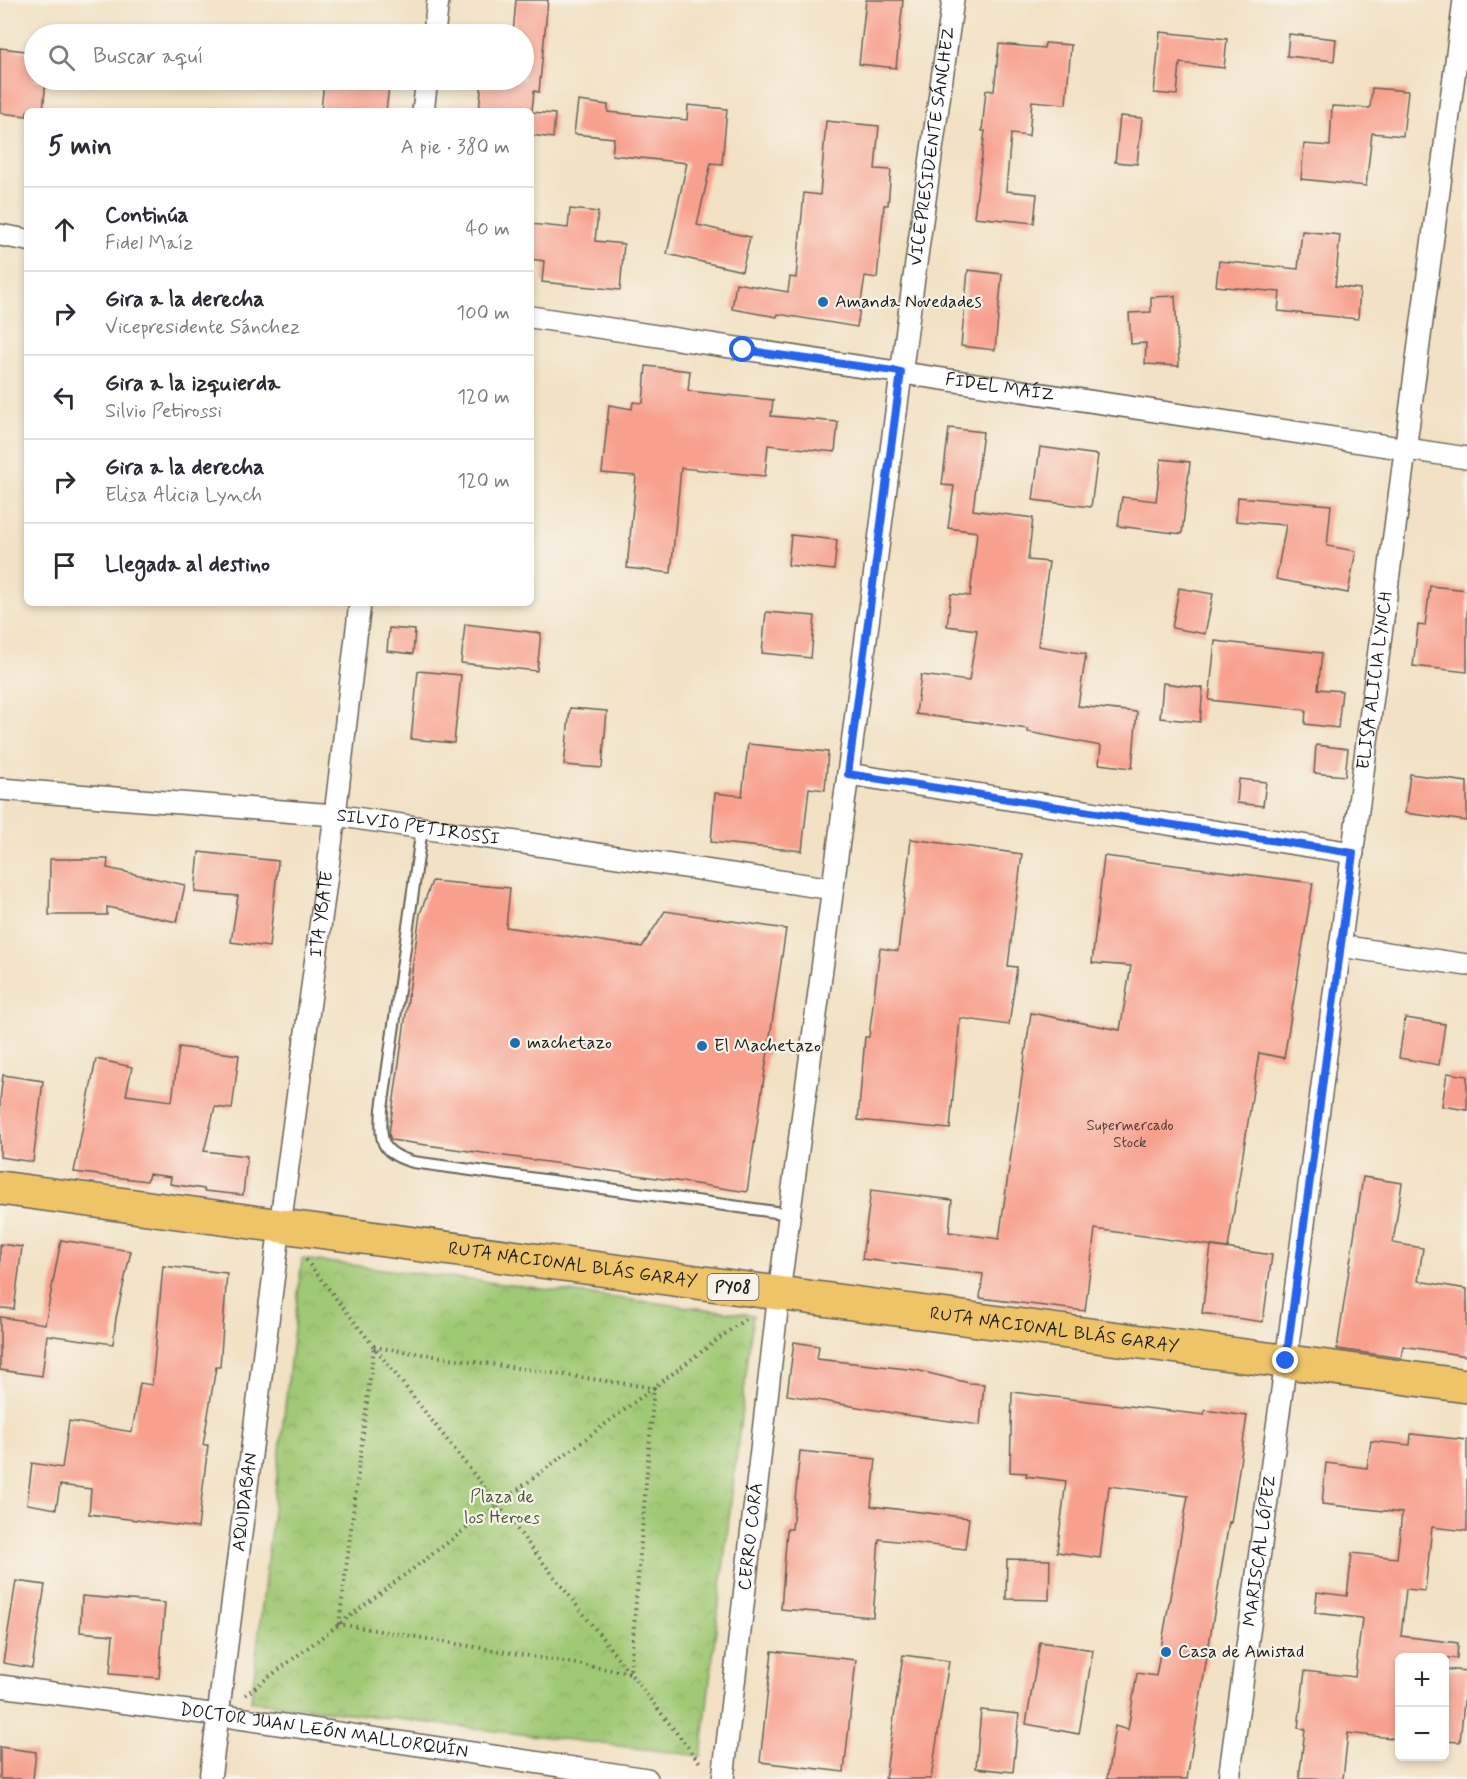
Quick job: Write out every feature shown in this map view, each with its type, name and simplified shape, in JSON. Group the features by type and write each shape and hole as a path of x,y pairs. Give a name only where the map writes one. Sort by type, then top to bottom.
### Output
{"highway":[{"name":"RUTA NACIONAL BLÁS GARAY","path":"0,1188 1467,1386"}],"street":[{"path":"435,24 438,0"},
{"name":"VICEPRESIDENTE SÁNCHEZ","path":"779,1293 952,0"},
{"name":"ELISA ALICIA LYNCH","path":"1286,1361 1464,0"},
{"path":"423,108 426,90"},
{"path":"0,235 24,239"},
{"name":"FIDEL MAÍZ","path":"534,317 1467,458"},
{"name":"ITA YBATE","path":"280,1226 335,815 360,606"},
{"path":"848,774 1353,853"},
{"name":"SILVIO PETIROSSI","path":"0,789 335,815 833,889"},
{"path":"1340,946 1467,965"},
{"name":"AQUIDABAN","path":"210,1779 280,1226"},
{"name":"CERRO CORÁ","path":"714,1775 779,1293"},
{"name":"MARISCAL LÓPEZ","path":"1229,1779 1286,1361"},
{"name":"DOCTOR JUAN LEÓN MALLORQUÍN","path":"0,1686 218,1715 647,1779"}],"lane":[{"path":"422,828 381,1109 380,1131 384,1145 390,1153 413,1162 790,1214"}],"path":[{"path":"280,1226 630,1673 714,1775"},
{"path":"218,1715 779,1293"},
{"path":"374,1347 654,1388"},
{"path":"339,1624 374,1347"},
{"path":"630,1673 654,1388"},
{"path":"339,1624 630,1673"}],"green space":[{"name":"Plaza de los Heroes","path":"302,1259 753,1315 701,1756 251,1701"}],"building":[{"path":"516,0 548,0 539,92 534,91 532,108 479,108 481,90 534,90 534,24 514,24"},
{"path":"866,0 903,0 896,68 859,64"},
{"path":"1160,32 1227,39 1224,68 1180,63 1177,95 1154,93"},
{"path":"1289,34 1336,39 1334,61 1287,56"},
{"path":"1045,43 1071,45 1066,104 1032,101 1029,136 1011,134 1006,191 1037,194 1034,223 974,217 985,131 982,131 986,90 994,91 999,44 1044,48"},
{"path":"0,48 24,51 24,90 45,90 43,108 24,108 24,116 0,113"},
{"path":"1372,88 1408,91 1403,136 1372,133 1366,186 1301,179 1304,144 1330,146 1332,106 1370,108"},
{"path":"323,90 389,90 386,108 321,108"},
{"path":"578,101 608,105 608,112 687,120 688,105 727,109 722,164 711,163 697,225 750,237 742,271 667,254 687,163 612,155 614,138 574,134"},
{"path":"534,112 555,114 553,138 534,135"},
{"path":"1120,116 1142,118 1137,164 1115,162"},
{"path":"826,121 879,126 875,169 891,170 888,205 884,205 877,278 865,276 857,327 732,309 736,283 788,292 790,277 796,278 804,193 820,195"},
{"path":"570,209 598,212 595,241 624,244 620,290 542,282 544,261 534,259 534,224 568,228"},
{"path":"1302,231 1340,235 1335,286 1360,289 1358,319 1278,311 1280,292 1216,286 1219,261 1298,269"},
{"path":"968,270 1002,274 995,350 961,346"},
{"path":"1175,296 1179,366 1145,364 1146,343 1131,344 1129,313 1151,312 1151,297"},
{"path":"646,366 690,371 688,391 773,400 771,416 838,422 835,452 768,445 765,476 681,468 671,573 627,568 636,476 602,473 609,405 632,409 633,402 643,403"},
{"path":"949,428 983,432 973,510 1033,518 1028,560 1049,562 1038,646 1086,654 1078,706 1137,712 1132,768 1099,764 1101,746 1028,732 1028,729 916,714 921,675 969,681 977,630 947,626 951,594 970,596 977,532 948,528 954,486 942,485"},
{"path":"1040,447 1098,455 1091,507 1033,500"},
{"path":"1161,459 1190,462 1182,534 1118,526 1122,497 1156,501"},
{"path":"1238,497 1331,505 1327,546 1356,551 1348,593 1276,579 1286,525 1236,521"},
{"path":"791,535 837,540 834,570 788,565"},
{"path":"1430,586 1467,590 1467,672 1413,666 1418,625 1425,626"},
{"path":"1179,588 1213,594 1205,634 1172,628"},
{"path":"766,612 815,616 811,658 762,653"},
{"path":"465,624 541,633 537,671 461,663"},
{"path":"389,628 415,630 413,654 387,651"},
{"path":"1215,641 1322,653 1318,689 1342,691 1338,728 1305,724 1306,710 1209,700"},
{"path":"418,671 461,675 454,743 411,739"},
{"path":"1163,683 1203,688 1200,722 1160,718"},
{"path":"570,708 607,711 602,768 564,765"},
{"path":"748,744 828,752 825,790 809,788 802,851 711,842 715,793 742,796"},
{"path":"1316,745 1348,749 1345,776 1314,773"},
{"path":"1410,774 1467,782 1467,821 1405,813"},
{"path":"1239,779 1266,782 1263,806 1237,803"},
{"path":"911,839 1022,854 1008,966 1017,967 1009,1025 960,1018 950,1129 858,1120 865,1037 869,1037 880,948 898,951"},
{"path":"199,852 278,861 269,947 231,942 238,896 195,892"},
{"path":"1104,856 1313,883 1284,1058 1259,1053 1228,1248 1095,1229 1085,1311 980,1298 983,1274 862,1259 871,1190 952,1200 949,1232 999,1239 1031,1013 1120,1030 1131,966 1092,963"},
{"path":"50,859 108,859 107,868 185,885 177,922 107,907 107,915 49,915"},
{"path":"432,881 510,888 506,927 642,947 665,911 786,929 747,1192 391,1140 389,1134 420,914"},
{"path":"1405,1018 1445,1024 1439,1065 1399,1058"},
{"path":"179,1047 239,1055 232,1109 215,1107 204,1151 247,1156 243,1195 204,1191 204,1189 170,1184 171,1177 149,1174 147,1181 74,1172 96,1059 132,1067 126,1095 172,1101"},
{"path":"1447,1073 1467,1076 1467,1110 1442,1106"},
{"path":"3,1075 43,1081 33,1162 0,1157 0,1100"},
{"path":"1363,1177 1402,1183 1393,1243 1423,1248 1418,1281 1467,1289 1467,1356 1403,1346 1401,1358 1337,1349"},
{"path":"61,1240 131,1251 116,1318 113,1344 47,1335 42,1376 0,1370 0,1317 45,1324"},
{"path":"0,1244 22,1247 14,1309 0,1308"},
{"path":"1211,1246 1272,1255 1263,1322 1202,1313"},
{"path":"163,1266 227,1273 220,1367 216,1367 203,1445 208,1445 198,1528 89,1514 91,1489 60,1485 56,1509 27,1504 32,1463 62,1468 69,1421 132,1432 140,1383 152,1385"},
{"path":"794,1342 819,1346 817,1359 916,1370 969,1383 984,1384 980,1425 787,1395"},
{"path":"1012,1392 1204,1415 1205,1410 1247,1416 1187,1779 1107,1779 1115,1726 1128,1730 1137,1673 1156,1676 1188,1496 1109,1486 1100,1558 1057,1552 1066,1481 1010,1472"},
{"path":"1411,1434 1467,1440 1467,1531 1432,1527 1425,1591 1406,1589 1401,1636 1458,1643 1457,1658 1449,1658 1449,1653 1395,1653 1395,1738 1348,1733 1343,1779 1299,1779 1305,1729 1298,1728 1305,1671 1355,1677 1362,1618 1315,1613 1317,1592 1347,1596 1352,1553 1397,1558 1402,1513 1322,1504 1326,1463 1367,1468 1371,1441 1410,1445"},
{"path":"800,1451 876,1459 871,1506 969,1518 965,1549 879,1539 873,1617 781,1609 787,1529 792,1529"},
{"path":"1007,1559 1050,1560 1049,1600 1006,1599"},
{"path":"16,1581 45,1585 32,1668 3,1663"},
{"path":"82,1596 165,1603 159,1678 110,1674 113,1635 80,1632"},
{"path":"1040,1642 1093,1650 1079,1734 1026,1724"},
{"path":"772,1651 856,1660 844,1772 760,1762"},
{"path":"903,1655 949,1661 931,1779 885,1779"},
{"path":"1449,1669 1467,1671 1460,1742 1449,1741"},
{"path":"981,1710 1019,1714 1013,1772 976,1768"},
{"path":"0,1747 36,1752 33,1779 0,1779"}],"place":[{"name":"Amanda Novedades","path":"823,302"},
{"name":"machetazo","path":"515,1043"},
{"name":"El Machetazo","path":"702,1046"},
{"name":"Casa de Amistad","path":"1166,1652"}],"route":[{"path":"743,350 901,372 848,774 1353,853 1286,1361"}]}
